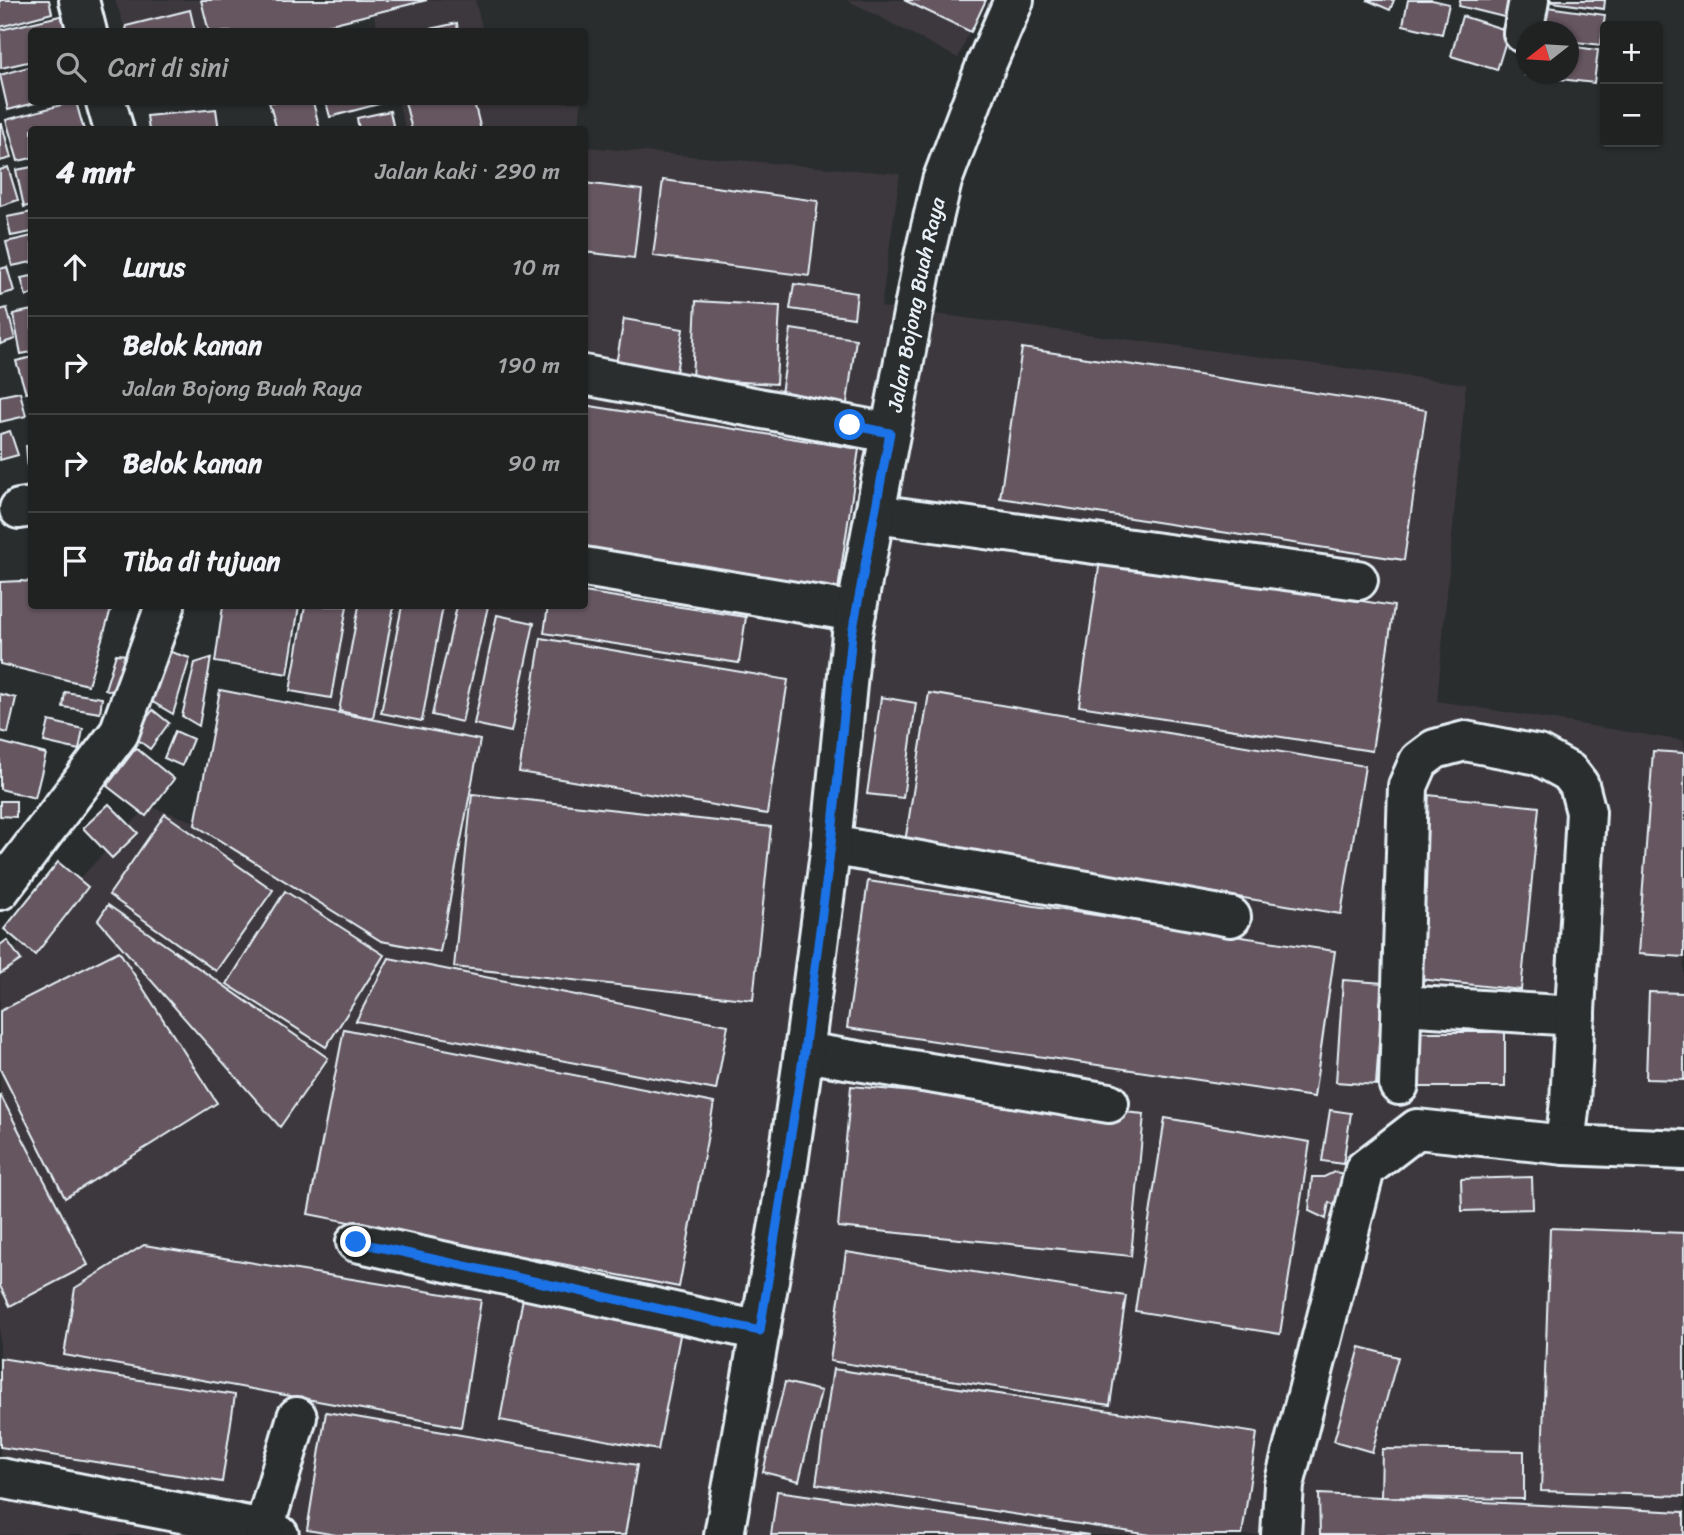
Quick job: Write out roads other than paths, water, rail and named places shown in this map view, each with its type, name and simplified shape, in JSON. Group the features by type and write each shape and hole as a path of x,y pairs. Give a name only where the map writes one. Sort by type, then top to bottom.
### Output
{"street":[{"path":"79,0 86,28"},
{"name":"Jalan Bojong Buah Raya","path":"724,1535 760,1331 804,1052 831,845 844,702 856,612 874,514 923,261 942,181 1014,0"},
{"path":"107,105 113,126"},
{"path":"588,376 890,433"},
{"path":"874,514 1358,580"},
{"path":"588,568 856,612"},
{"path":"0,890 119,733 164,609"},
{"path":"1399,1085 1408,786 1419,761 1435,749 1465,741 1538,755 1569,772 1579,785 1586,812 1570,1102 1565,1145"},
{"path":"831,845 1231,917"},
{"path":"1401,1005 1575,1016"},
{"path":"804,1052 1109,1103"},
{"path":"1280,1535 1284,1485 1365,1169 1417,1129 1565,1145 1684,1150"},
{"path":"356,1242 760,1331"},
{"path":"0,1478 271,1532 297,1417"}]}
